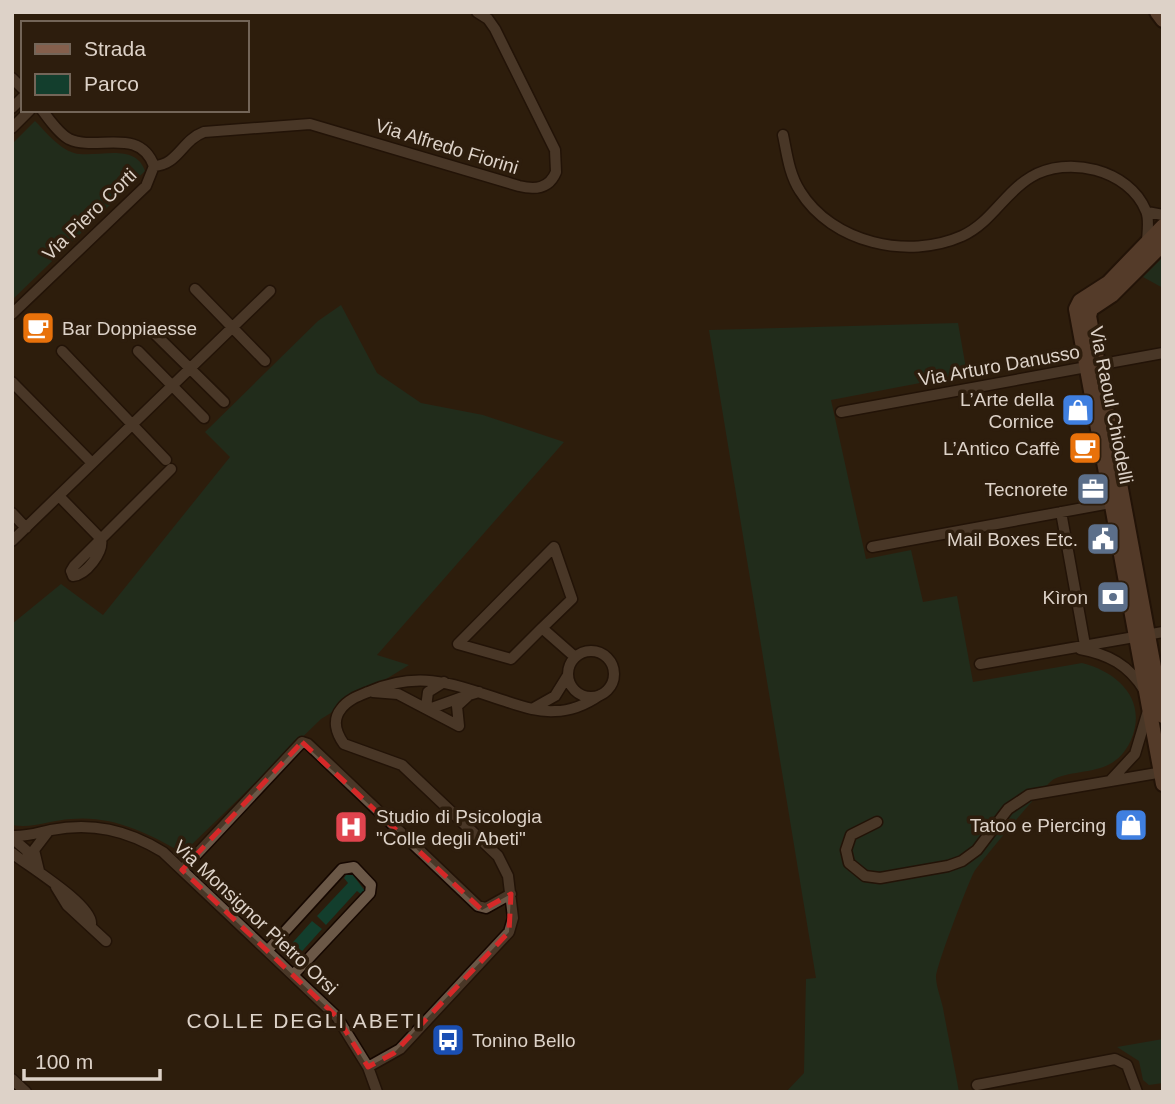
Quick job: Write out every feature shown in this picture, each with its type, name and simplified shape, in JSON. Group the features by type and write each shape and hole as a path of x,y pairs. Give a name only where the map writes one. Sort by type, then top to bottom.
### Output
{"main road":[{"path":"1157,12 1163,20"},
{"name":"Via Raoul Chiodelli","path":"1163,226 1108,283 1077,304 1077,318 1092,366 1117,501 1149,634 1163,716"},
{"name":"Via Raoul Chiodelli","path":"1092,366 1090,311 1112,295 1163,244"},
{"name":"Via Raoul Chiodelli","path":"1149,634 1147,700 1162,776"}],"street":[{"name":"Via Alfredo Fiorini","path":"154,166 170,163 187,142 204,132 300,123 519,186 534,189 545,186 556,170 555,150 492,25 477,12"},
{"path":"12,128 28,112"},
{"path":"43,112 68,138 89,142 129,143 147,154 154,166"},
{"path":"783,135 791,172 800,192 821,215 842,230 887,246 928,246 962,236 982,224 1030,177 1061,167 1094,169 1112,177 1131,191 1147,212 1147,243"},
{"name":"Via Piero Corti","path":"12,314 147,184 154,166"},
{"path":"1147,212 1163,215"},
{"path":"195,289 265,361"},
{"path":"12,541 270,291"},
{"path":"155,334 224,402"},
{"path":"58,496 101,539 169,464 62,351"},
{"path":"138,351 204,418"},
{"name":"Via Arturo Danusso","path":"841,412 1163,353"},
{"path":"12,382 92,463"},
{"name":"Via Raoul Chiodelli","path":"872,547 1117,501"},
{"path":"1060,512 1085,645"},
{"path":"12,513 26,528"},
{"path":"554,547 572,599 542,628 511,659 458,644 554,547"},
{"path":"542,628 575,657"},
{"path":"980,664 1149,634"},
{"path":"1073,648 1113,658 1127,669 1147,700 1135,754 1109,781"},
{"path":"368,1067 400,1049 509,932 513,918 511,894 504,862 406,768 344,744 337,729 337,715 343,706 366,693 385,684 407,680 445,682 474,694 532,709 556,711 576,708 600,695 614,680 613,665 596,651 588,651 575,657 555,696 532,709"},
{"path":"568,674 573,688 580,695 600,695"},
{"path":"427,708 428,692 445,682"},
{"path":"366,693 391,692 460,726 457,706 474,694"},
{"path":"427,708 474,694"},
{"path":"182,870 302,742 326,760 478,906 486,908 511,894"},
{"path":"877,822 851,835 846,850 849,863 856,871 880,878 962,861 977,850 1007,809 1029,795 1109,781 1162,776"},
{"name":"Via Monsignor Pietro Orsi","path":"12,837 50,830 91,827 129,834 163,852 337,1017 368,1067 377,1092"},
{"path":"39,872 34,850 40,839 50,830"},
{"path":"12,837 26,850 39,872"},
{"path":"12,853 89,914 91,924 106,941"},
{"path":"268,950 342,869 354,867 371,885 370,893 294,974"},
{"path":"977,1085 1115,1059 1127,1065 1137,1092"},
{"path":"12,1079 22,1091"}],"highlighted area":[{"path":"302,742 482,910 511,894 509,932 394,1053 368,1067 337,1017 182,870"}],"green space":[{"path":"35,121 68,151 133,156 145,171 12,300 12,144"},
{"path":"1163,257 1163,288 1143,277"},
{"path":"341,305 377,373 421,403 483,415 564,442 377,655 409,665 321,719 183,853 143,832 101,820 86,818 27,826 12,825 12,624 61,584 103,615 230,457 205,432 318,321"},
{"path":"958,323 967,374 831,400 866,559 911,550 923,602 957,596 973,682 1082,663 1107,673 1126,690 1136,712 1135,726 1124,752 1106,766 1054,779 1013,823 974,872 936,977 959,1092 786,1092 804,1073 806,979 816,978 709,330"},
{"path":"346,875 353,875 365,891 362,895 357,891 326,925 317,916 348,883 344,878"},
{"path":"312,921 322,929 295,959 286,950"},
{"path":"1163,1039 1163,1083 1149,1085 1143,1080 1139,1061 1117,1047"}],"place":[{"name":"Bar Doppiaesse","path":"38,328"},
{"name":"L’Arte della Cornice","path":"1078,410"},
{"name":"L’Antico Caffè","path":"1085,448"},
{"name":"Tecnorete","path":"1093,489"},
{"name":"Mail Boxes Etc.","path":"1103,539"},
{"name":"Kìron","path":"1113,597"},
{"name":"Tatoo e Piercing","path":"1131,825"},
{"name":"Studio di Psicologia \"Colle degli Abeti\"","path":"351,827"},
{"name":"Tonino Bello","path":"448,1040"}],"district":[{"name":"COLLE DEGLI ABETI","path":"305,1021"}]}
